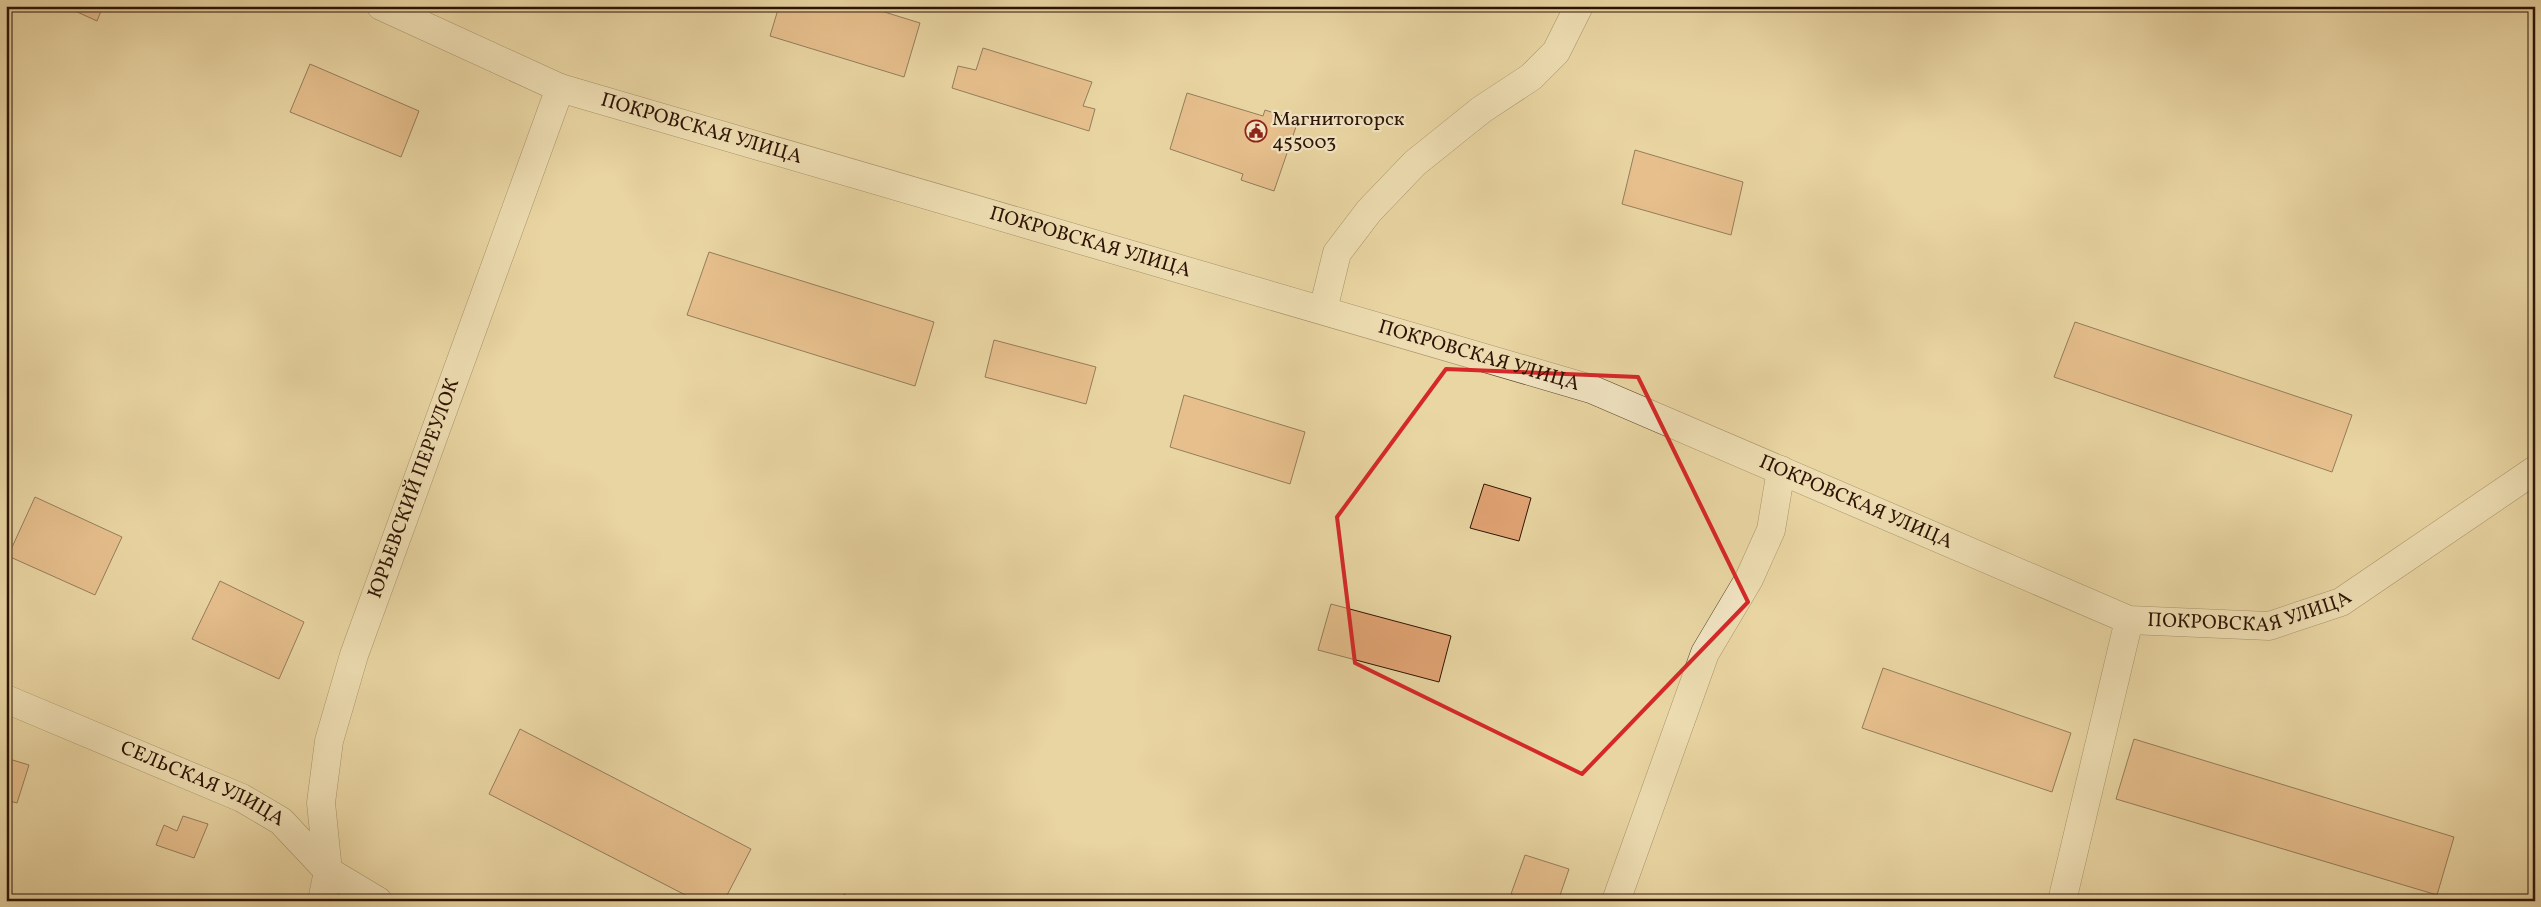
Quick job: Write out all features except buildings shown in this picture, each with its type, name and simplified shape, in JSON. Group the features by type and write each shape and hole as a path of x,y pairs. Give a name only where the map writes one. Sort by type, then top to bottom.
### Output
{"street":[{"name":"ПОКРОВСКАЯ УЛИЦА","path":"381,6 560,88 1591,389 2129,620 2269,626 2341,602 2535,470"},
{"path":"1323,310 1337,253 1369,211 1414,163 1481,110 1531,77 1544,65 1556,52 1579,6"},
{"name":"ЮРЬЕВСКИЙ ПЕРЕУЛОК","path":"322,901 328,870 321,803 329,742 354,655 560,88"},
{"path":"1616,901 1705,653 1749,579 1770,530 1781,470"},
{"path":"2062,901 2129,620"},
{"name":"СЕЛЬСКАЯ УЛИЦА","path":"6,699 242,798 281,821 328,870 378,901"}],"highlighted area":[{"path":"1446,369 1638,377 1748,602 1582,774 1355,663 1337,517"}],"place":[{"name":"Магнитогорск 455003","path":"1256,131"}]}
